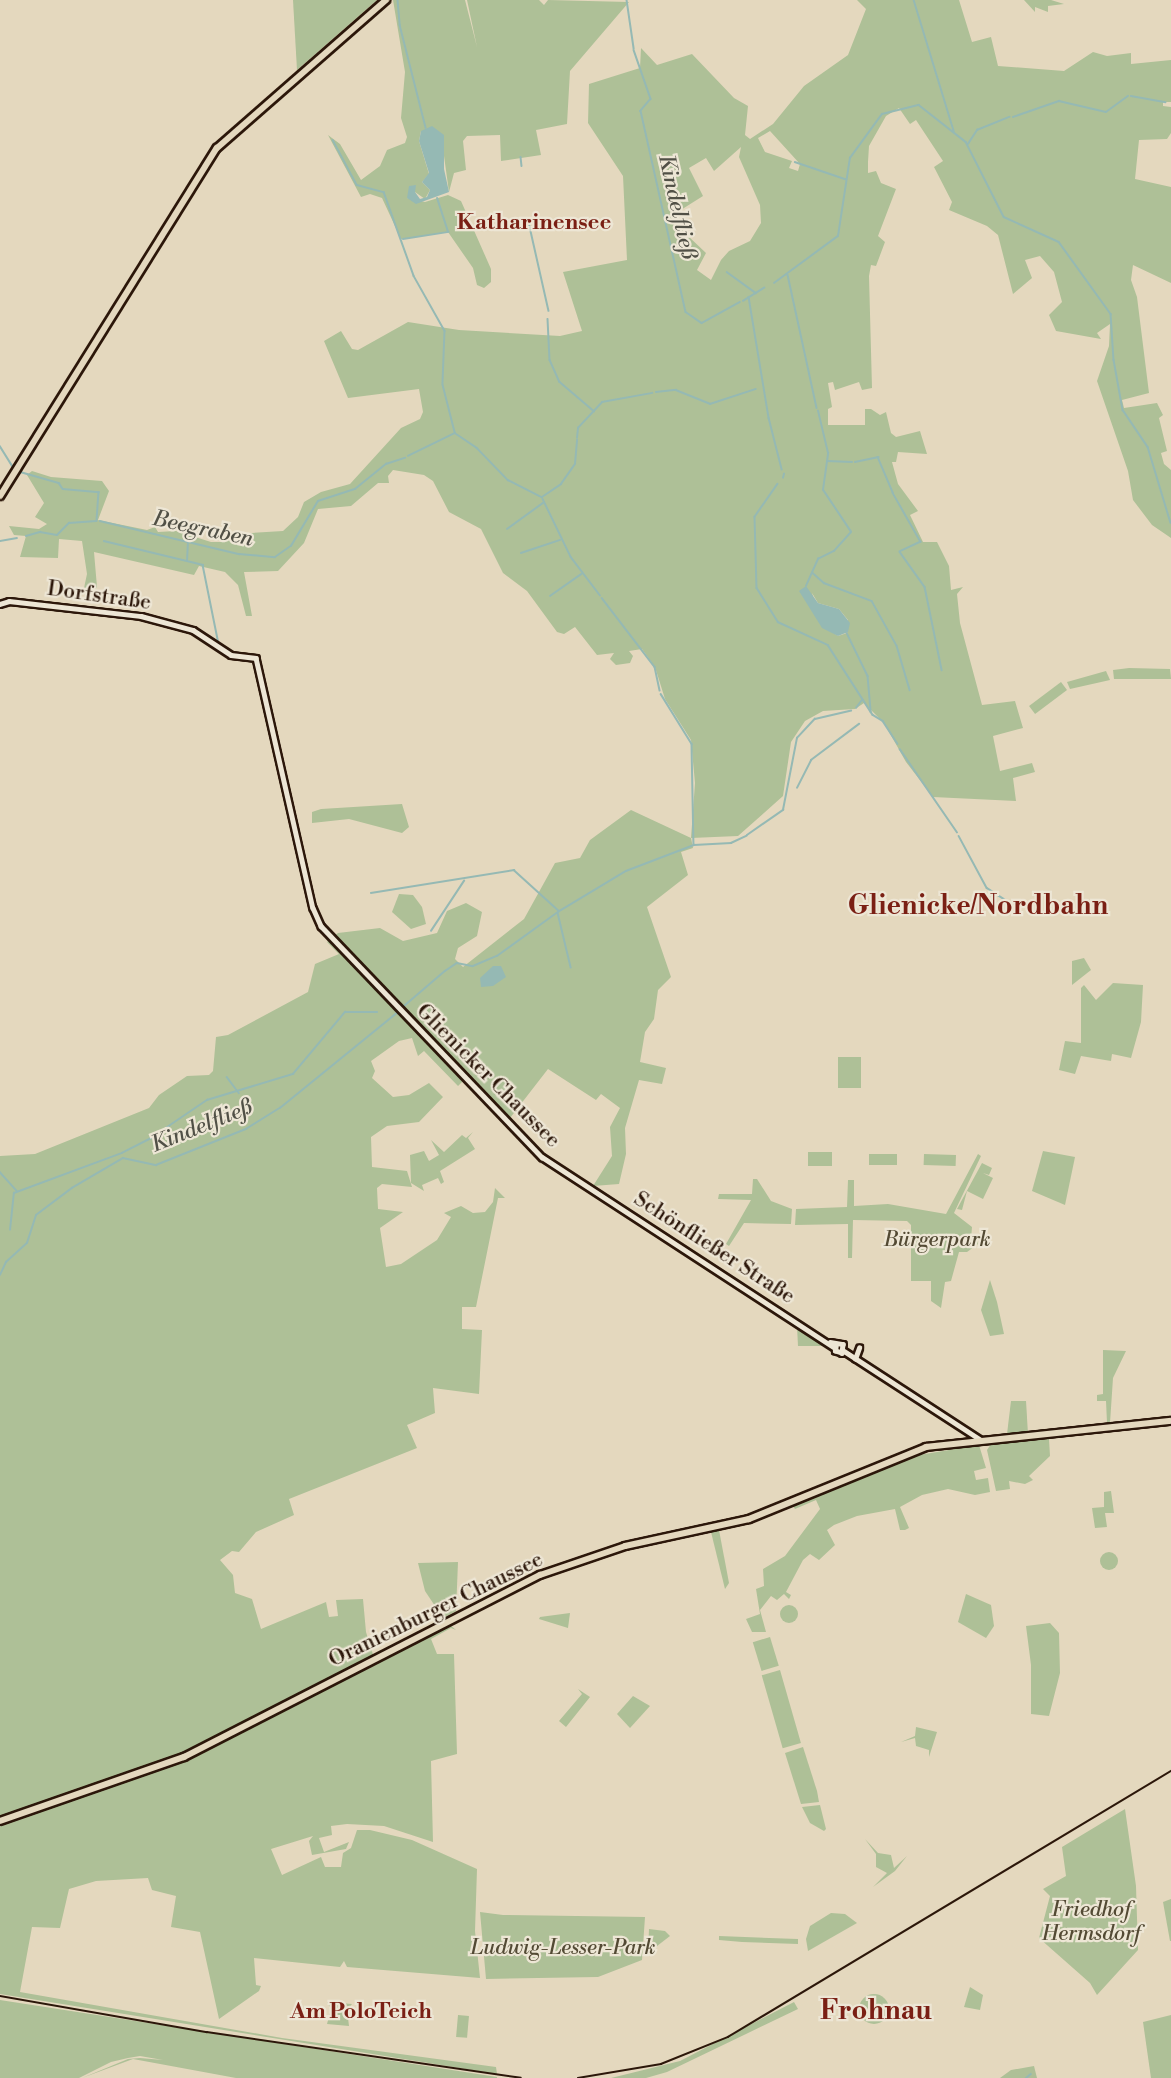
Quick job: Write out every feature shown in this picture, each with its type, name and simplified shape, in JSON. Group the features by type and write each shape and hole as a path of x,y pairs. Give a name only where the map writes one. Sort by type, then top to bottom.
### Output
{"main road":[{"path":"0,496 217,148 386,0"},
{"name":"Dorfstraße","path":"0,604 9,601 126,613 192,630 231,655 250,656 258,661 276,745"},
{"name":"Glienicker Chaussee","path":"276,745 316,919 537,1153 583,1184"},
{"name":"Schönfließer Straße","path":"583,1184 835,1345"},
{"path":"845,1353 843,1344 835,1345 836,1353 845,1353 981,1440"},
{"path":"855,1359 859,1348"},
{"name":"Oranienburger Chaussee","path":"0,1821 184,1757 535,1576 625,1546 749,1519 912,1451 981,1440 1171,1421"},
{"path":"965,1442 970,1437 967,1430"}],"green space":[{"path":"293,0 377,0 297,70"},
{"path":"393,0 465,0 477,47 467,0 539,0 544,5 548,0 629,2 570,71 567,124 536,130 541,155 501,161 500,135 467,136 463,141 466,170 454,173 449,192 444,156 421,131 419,141 429,174 422,182 430,190 425,199 415,192 407,198 425,202 448,195 461,201 491,269 491,282 484,288 477,285 473,268 448,232 401,239 382,198 370,194 361,197 328,135 340,144 361,180 380,166 387,150 405,143 407,137 401,118 405,72"},
{"path":"857,0 959,0 972,42 991,37 998,66 1064,71 1093,52 1107,56 1131,53 1131,64 1171,60 1171,102 1163,102 1163,106 1171,107 1171,133 1167,139 1139,140 1135,179 1171,187 1171,283 1133,265 1131,280 1137,297 1149,393 1122,400 1124,408 1157,403 1163,415 1159,418 1167,451 1161,453 1164,464 1171,470 1171,538 1152,525 1133,500 1128,471 1097,381 1109,346 1110,324 1097,333 1101,339 1056,331 1049,315 1062,302 1054,272 1040,256 1025,260 1032,278 1013,294 998,235 987,226 949,210 952,202 934,167 943,161 916,120 910,124 899,108 886,116 869,146 868,162 868,173 876,171 881,183 896,189 878,236 885,242 876,266 871,265 869,276 872,388 862,390 859,382 835,390 833,382 828,383 832,407 828,409 828,425 865,425 865,409 871,409 880,415 886,412 891,433 896,437 920,431 927,454 898,452 896,462 892,462 898,484 918,511 910,515 923,542 937,542 949,566 951,590 963,587 957,594 960,623 982,705 1015,701 1023,728 993,736 1000,771 1032,763 1035,772 1013,778 1016,801 933,797 906,762 884,723 864,703 855,709 823,711 805,721 791,742 783,796 738,836 691,838 695,783 691,740 665,699 655,667 642,649 629,651 633,656 630,663 616,665 610,659 614,653 597,655 575,627 564,634 557,632 527,591 503,573 481,529 449,512 433,481 424,475 393,470 388,476 389,483 378,483 351,506 318,509 304,543 278,571 244,572 252,616 246,616 238,585 225,572 199,566 194,575 94,552 97,587 90,594 84,588 87,574 82,541 59,539 58,558 20,557 26,536 14,535 9,526 39,529 47,524 35,517 44,503 27,475 32,471 51,477 102,481 109,491 98,520 147,530 155,527 158,532 176,531 211,542 224,542 234,534 283,531 298,517 304,502 321,492 350,484 401,428 420,419 423,412 419,389 348,398 324,341 341,331 352,349 358,350 408,322 459,330 560,336 582,331 563,272 627,260 623,176 588,123 589,84 640,68 641,48 657,65 692,54 734,98 748,106 745,135 750,139 773,124 804,86 848,55 866,9","holes":["770,131 800,164 798,171 789,168 792,161 765,152 758,138","741,147 739,157 760,205 761,223 750,241 729,251 721,260 711,280 697,270 706,253 687,235 676,213 703,196 689,168 706,158 714,171","812,593 818,603 839,609 848,620 847,633 838,636 822,625"]},
{"path":"1024,0 1051,0 1064,4 1048,6 1048,12 1035,7 1035,12"},
{"path":"1170,669 1171,679 1114,679 1113,670"},
{"path":"1106,671 1110,680 1070,689 1067,682"},
{"path":"1061,682 1067,690 1035,714 1029,706"},
{"path":"402,804 409,827 402,833 349,819 312,823 312,812 321,809"},
{"path":"631,810 691,838 693,848 681,852 688,875 647,907 671,977 658,990 654,1019 645,1032 640,1062 666,1068 662,1084 639,1080 625,1128 626,1154 619,1184 593,1186 612,1156 610,1127 620,1108 601,1094 596,1100 548,1069 510,1118 467,1072 421,1033 463,1081 458,1086 424,1051 418,1056 412,1038 399,1041 371,1061 375,1071 372,1078 393,1097 409,1095 429,1083 443,1097 419,1122 387,1126 371,1137 372,1167 407,1171 412,1187 382,1184 377,1188 378,1209 403,1212 380,1228 386,1267 401,1264 437,1240 451,1217 444,1213 461,1206 473,1213 485,1212 493,1202 495,1188 505,1198 498,1198 476,1307 462,1307 462,1329 482,1330 479,1394 433,1388 435,1413 407,1425 417,1448 289,1499 294,1515 256,1532 239,1552 232,1551 220,1560 233,1575 235,1593 252,1599 261,1629 326,1602 329,1617 338,1616 336,1600 363,1599 366,1632 375,1661 449,1624 456,1630 451,1628 431,1639 437,1654 454,1654 457,1754 431,1761 433,1842 384,1826 347,1824 331,1826 332,1835 319,1838 324,1852 349,1842 346,1849 312,1855 309,1841 313,1836 271,1849 282,1875 321,1857 325,1867 341,1867 343,1853 351,1848 357,1830 370,1830 412,1840 477,1869 475,1931 480,1978 347,1967 344,1961 340,1967 254,1958 256,1985 261,1986 259,1991 219,2019 200,1932 171,1927 176,1896 152,1890 148,1878 96,1881 69,1889 60,1928 32,1927 20,1992 282,2038 496,2067 497,2074 0,1994 0,1156 35,1154 149,1108 159,1095 187,1076 209,1075 213,1071 216,1037 228,1035 308,992 315,964 339,954 327,942 338,933 380,928 403,941 437,933 447,911 466,903 482,912 477,936 458,948 455,959 463,967 524,919 555,863 580,858 590,840"},
{"path":"399,894 413,895 422,907 426,924 411,929 392,912"},
{"path":"1084,958 1091,970 1072,985 1072,961"},
{"path":"1113,983 1143,985 1141,1022 1131,1058 1112,1054 1111,1061 1081,1056 1075,1074 1059,1070 1065,1041 1081,1043 1081,988 1084,985 1096,1000"},
{"path":"838,1057 861,1057 861,1088 838,1088"},
{"path":"473,1132 468,1138 475,1149 440,1171 444,1182 441,1184 438,1178 422,1185 424,1191 411,1183 410,1155 424,1151 429,1161 439,1155 431,1140 444,1152 462,1135 466,1138"},
{"path":"1043,1151 1075,1157 1065,1205 1032,1191"},
{"path":"808,1152 832,1152 832,1166 808,1166"},
{"path":"869,1154 897,1154 897,1165 869,1165"},
{"path":"924,1154 956,1155 956,1166 924,1165"},
{"name":"Bürgerpark","path":"978,1154 981,1156 954,1213 972,1227 971,1239 977,1239 978,1244 967,1252 959,1252 951,1281 945,1282 941,1308 931,1301 931,1281 911,1281 911,1225 907,1221 853,1220 852,1258 848,1258 848,1224 795,1225 796,1209 847,1207 848,1180 854,1180 854,1206 888,1204 946,1214"},
{"path":"982,1163 992,1168 989,1175 983,1173 993,1178 983,1199 967,1191 962,1210 957,1209"},
{"path":"753,1179 757,1179 771,1201 792,1209 791,1224 744,1223 729,1246 726,1244 751,1200 718,1199 719,1194 752,1194"},
{"path":"990,1280 1004,1334 990,1336 981,1310"},
{"path":"797,1326 825,1343 825,1346 798,1346"},
{"path":"1103,1350 1126,1351 1113,1378 1110,1423 1107,1423 1106,1401 1097,1401 1097,1395 1103,1394"},
{"path":"1011,1401 1026,1401 1028,1434 1007,1434"},
{"path":"1049,1439 1050,1456 1029,1476 1033,1480 1025,1484 1009,1481 1010,1489 996,1491 987,1450 991,1444"},
{"path":"979,1445 986,1468 974,1471 976,1480 988,1478 990,1492 975,1495 948,1489 922,1495 900,1507 909,1528 905,1530 900,1530 895,1509 857,1516 834,1525 827,1530 835,1545 819,1560 810,1554 803,1560 786,1592 791,1595 789,1599 784,1594 777,1600 771,1596 760,1610 766,1632 752,1632 746,1619 760,1614 756,1589 764,1586 763,1569 785,1556 820,1509 816,1500 795,1509 793,1506 913,1456"},
{"path":"1111,1491 1114,1513 1105,1513 1107,1527 1095,1528 1092,1508 1104,1507 1104,1492"},
{"path":"719,1530 729,1583 725,1589 711,1532"},
{"path":"1109,1552 1115,1555 1118,1561 1115,1567 1109,1570 1103,1567 1100,1561 1103,1555"},
{"path":"458,1562 456,1611 443,1618 425,1591 418,1563"},
{"path":"966,1594 991,1605 994,1626 986,1638 958,1622"},
{"path":"789,1605 795,1608 798,1614 795,1620 789,1623 783,1620 780,1614 783,1608"},
{"path":"570,1613 568,1628 539,1619 540,1617"},
{"path":"1050,1623 1059,1633 1060,1673 1049,1716 1031,1714 1031,1665 1026,1626"},
{"path":"770,1637 779,1666 762,1671 753,1642"},
{"path":"780,1670 801,1743 783,1748 762,1675"},
{"path":"578,1689 590,1697 566,1727 559,1721 582,1694"},
{"path":"633,1696 650,1706 630,1728 617,1714"},
{"path":"916,1727 937,1732 929,1757 929,1750 916,1746 915,1738 901,1742 915,1736"},
{"path":"803,1747 819,1802 801,1804 785,1753"},
{"path":"820,1805 826,1829 824,1831 810,1823 802,1807"},
{"name":"Friedhof Hermsdorf","path":"1125,1809 1136,1886 1138,1950 1097,1995 1090,1983 1039,1938 1050,1896 1043,1889 1066,1876 1062,1847"},
{"path":"865,1839 878,1853 891,1855 894,1868 907,1856 895,1871 873,1887 887,1873 876,1867 876,1854"},
{"path":"1171,1899 1171,1941 1170,1941 1163,1902"},
{"name":"Ludwig-Lesser-Park","path":"480,1912 503,1915 645,1917 642,1960 598,1977 486,1979"},
{"path":"831,1913 845,1914 857,1923 808,1951 806,1939 810,1926"},
{"name":"Ludwig-Lesser-Park","path":"649,1929 665,1931 670,1936 648,1953"},
{"path":"719,1936 798,1939 798,1944 719,1940"},
{"path":"970,1987 983,1995 980,2010 964,2007"},
{"path":"874,1994 885,1998 889,2009 885,2020 874,2024 863,2020 859,2009 863,1998"},
{"path":"0,2000 497,2078 236,2078 133,2059 82,2078 128,2059 140,2058 163,2060 140,2056 111,2062 79,2078 0,2078"},
{"path":"327,2002 352,2004 347,2010 349,2026 327,2024 331,2009"},
{"path":"794,2002 798,2009 667,2072 646,2078 611,2078 680,2061"},
{"path":"458,2015 469,2016 467,2038 456,2037"},
{"path":"1171,2015 1171,2078 1151,2078 1143,2022"},
{"path":"1034,2066 1037,2078 1000,2078 1011,2070"}],"water":[{"name":"Katharinensee","path":"432,126 444,135 444,169 449,192 416,204 407,198 409,186 416,185 415,192 420,199 427,197 430,190 422,182 429,173 419,141 421,131"},
{"path":"806,586 818,603 839,609 850,623 848,632 838,636 822,628 799,591"},
{"path":"493,966 501,966 506,977 493,986 481,987 480,978"}],"waterway":[{"path":"398,0 400,25 426,128"},
{"name":"Kindelfließ","path":"627,0 634,48"},
{"path":"914,0 954,131"},
{"name":"Kindelfließ","path":"634,50 651,99 641,111 686,312 702,323 740,302"},
{"path":"1013,117 1059,101 1106,112 1128,96"},
{"path":"1131,96 1165,102"},
{"name":"Kindelfließ","path":"774,283 838,236 850,158 882,114 919,105 966,142 1004,217 1059,242 1111,314 1114,360 1123,410 1148,447 1171,523"},
{"path":"968,144 977,130 1010,117"},
{"path":"333,140 357,185 384,192 414,276 445,331 443,384"},
{"path":"521,157 522,166"},
{"path":"795,162 845,179"},
{"path":"403,239 448,232 437,199"},
{"path":"528,218 549,311"},
{"path":"727,272 756,293"},
{"path":"788,275 817,408"},
{"name":"Kindelfließ","path":"743,301 764,288"},
{"name":"Kindelfließ","path":"749,297 769,418 782,469"},
{"path":"548,319 550,360 560,382 594,411"},
{"path":"443,385 455,432"},
{"name":"Beegraben","path":"656,392 676,390 710,404 756,389"},
{"name":"Beegraben","path":"577,438 578,428 602,402 652,393"},
{"path":"806,586 818,559 834,551 851,532 823,490 828,453 818,411"},
{"name":"Beegraben","path":"455,433 477,448 508,480 542,497 561,484 575,464 577,440"},
{"name":"Beegraben","path":"408,456 455,433"},
{"path":"0,446 14,468"},
{"path":"855,462 878,457 893,493 921,542 900,552 925,587 942,670"},
{"name":"Beegraben","path":"100,521 239,554 275,557 291,546 318,501 355,489 386,464 405,458"},
{"path":"827,461 852,462"},
{"path":"17,471 59,483 63,489 99,492 97,521"},
{"name":"Kindelfließ","path":"783,478 784,474"},
{"name":"Kindelfließ","path":"778,484 755,517 757,588 778,622 828,645 873,715 883,721 898,744"},
{"path":"543,499 571,557 600,595"},
{"path":"507,529 543,503"},
{"name":"Beegraben","path":"26,536 40,532 57,535 69,523 96,521"},
{"name":"Beegraben","path":"0,541 17,538"},
{"path":"521,553 560,540"},
{"path":"104,541 203,565 219,644"},
{"path":"187,561 188,542"},
{"path":"813,573 824,583 872,601 897,646 910,690"},
{"path":"550,596 581,574"},
{"path":"602,598 655,667 660,690"},
{"path":"847,633 868,676 871,712"},
{"path":"661,694 692,744 694,845"},
{"path":"856,708 862,700"},
{"name":"Kindelfließ","path":"747,835 783,810 797,738 815,719 851,711"},
{"name":"Kindelfließ","path":"797,788 811,760 859,724"},
{"path":"900,749 957,832"},
{"name":"Kindelfließ","path":"404,1006 457,963 473,966 497,956 558,912 626,871 694,845 731,843 746,836"},
{"path":"959,836 987,888 1010,903 1023,905"},
{"path":"371,893 514,870 559,911"},
{"path":"431,931 464,881"},
{"path":"558,913 571,967"},
{"name":"Kindelfließ","path":"10,1230 14,1193 122,1153 151,1138 207,1100 293,1074 345,1012 377,1012"},
{"name":"Kindelfließ","path":"0,1275 6,1262 27,1243 36,1215 72,1188 123,1158 156,1165 246,1129 280,1108 397,1013"},
{"path":"227,1077 239,1093"},
{"path":"0,1172 17,1191"},
{"path":"1026,2078 1031,2074"}],"tram line":[{"path":"578,2078 661,2064 728,2037 1171,1771"},
{"path":"0,1996 207,2032 521,2078"}],"district":[{"name":"Katharinensee","path":"534,223"},
{"name":"Glienicke/Nordbahn","path":"978,907"},
{"name":"Am PoloTeich","path":"361,2012"},
{"name":"Frohnau","path":"876,2012"}]}
